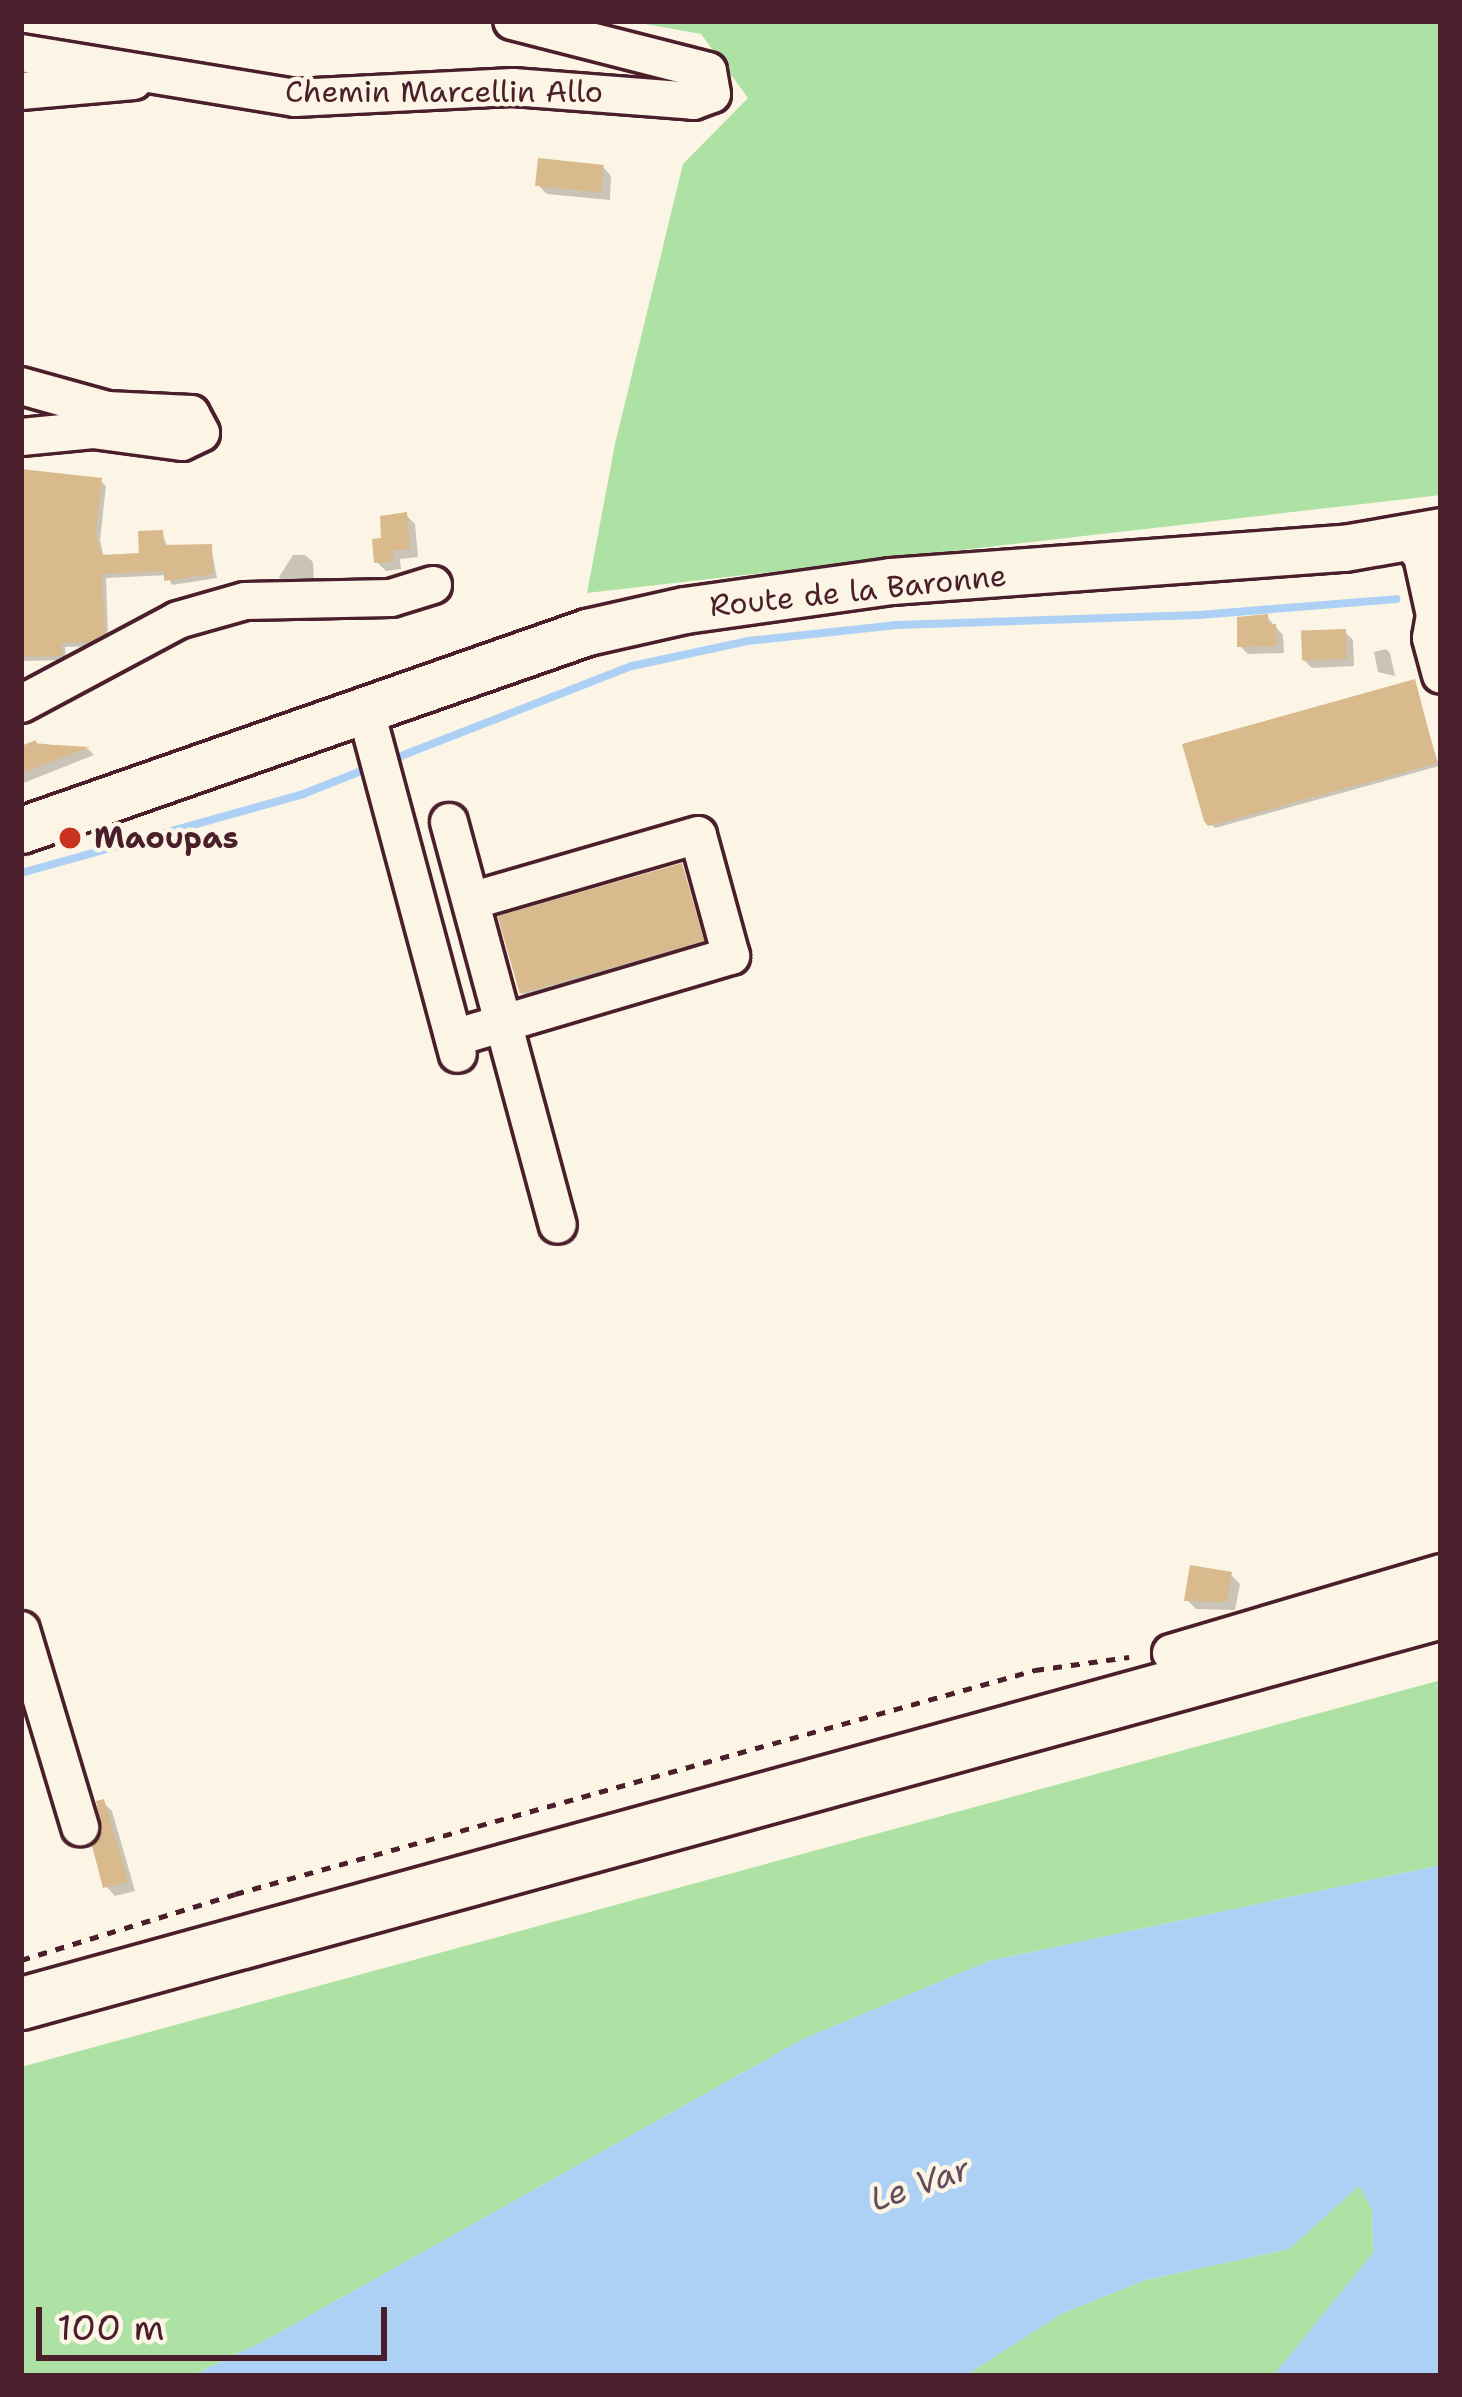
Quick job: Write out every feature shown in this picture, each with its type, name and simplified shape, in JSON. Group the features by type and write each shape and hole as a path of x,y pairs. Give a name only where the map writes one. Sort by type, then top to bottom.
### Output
{"highway":[{"path":"21,2003 1441,1612"},
{"path":"21,2036 1441,1646"}],"main road":[{"name":"Route de la Baronne","path":"21,830 587,632 776,594 891,581 1109,569 1424,535"}],"street":[{"name":"Chemin Marcellin Allo","path":"21,52 295,98 513,87 608,90 693,101 712,94 708,71 512,21"},
{"path":"21,91 174,77"},
{"path":"21,386 106,410 190,414 202,433 182,442 93,430 21,437"},
{"path":"1424,535 1399,563 1413,622 1430,638 1441,675"},
{"path":"21,704 178,620 245,601 392,598 433,585"},
{"path":"365,708 456,1046 504,1023 731,956 698,835 471,901"},
{"path":"448,822 558,1225"},
{"path":"1171,1653 1441,1573"},
{"path":"21,1630 80,1827"}],"path":[{"path":"21,1960 235,1894 1035,1670 1171,1653"}],"green space":[{"path":"629,21 1441,21 1441,495 587,593 615,444 683,164 748,98 701,34"},
{"path":"1441,1680 1441,1865 989,1961 803,2039 264,2341 191,2376 21,2376 21,2067"},
{"path":"1359,2185 1372,2208 1373,2253 1273,2376 965,2376 1063,2313 1146,2280 1289,2249"}],"water":[{"name":"Le Var","path":"1441,1865 1441,2376 1273,2376 1373,2253 1372,2209 1359,2186 1289,2249 1146,2280 1063,2313 965,2376 191,2376 264,2341 803,2039 989,1961"}],"building":[{"path":"538,158 604,165 601,193 535,186"},
{"path":"21,469 102,478 96,533 101,555 139,553 138,531 163,530 164,545 212,544 213,574 164,581 164,571 102,574 105,634 89,642 61,643 62,656 21,657"},
{"path":"407,512 410,549 392,551 394,561 374,563 372,539 381,538 380,516"},
{"path":"1268,614 1269,624 1276,624 1277,646 1237,647 1237,617"},
{"path":"1346,629 1347,659 1302,661 1301,631"},
{"path":"1415,679 1437,763 1208,826 1204,821 1182,744"},
{"path":"36,740 37,744 90,747 21,773 21,746"},
{"path":"682,863 704,941 520,994 497,916"},
{"path":"1190,1565 1232,1572 1227,1602 1184,1601"},
{"path":"104,1799 128,1882 103,1888 92,1846 102,1831 96,1801"}],"waterway":[{"path":"388,761 632,666 748,641 897,625 1199,615 1396,599"},
{"path":"21,873 303,794 369,768"}],"place":[{"name":"Maoupas","path":"70,838"}]}
